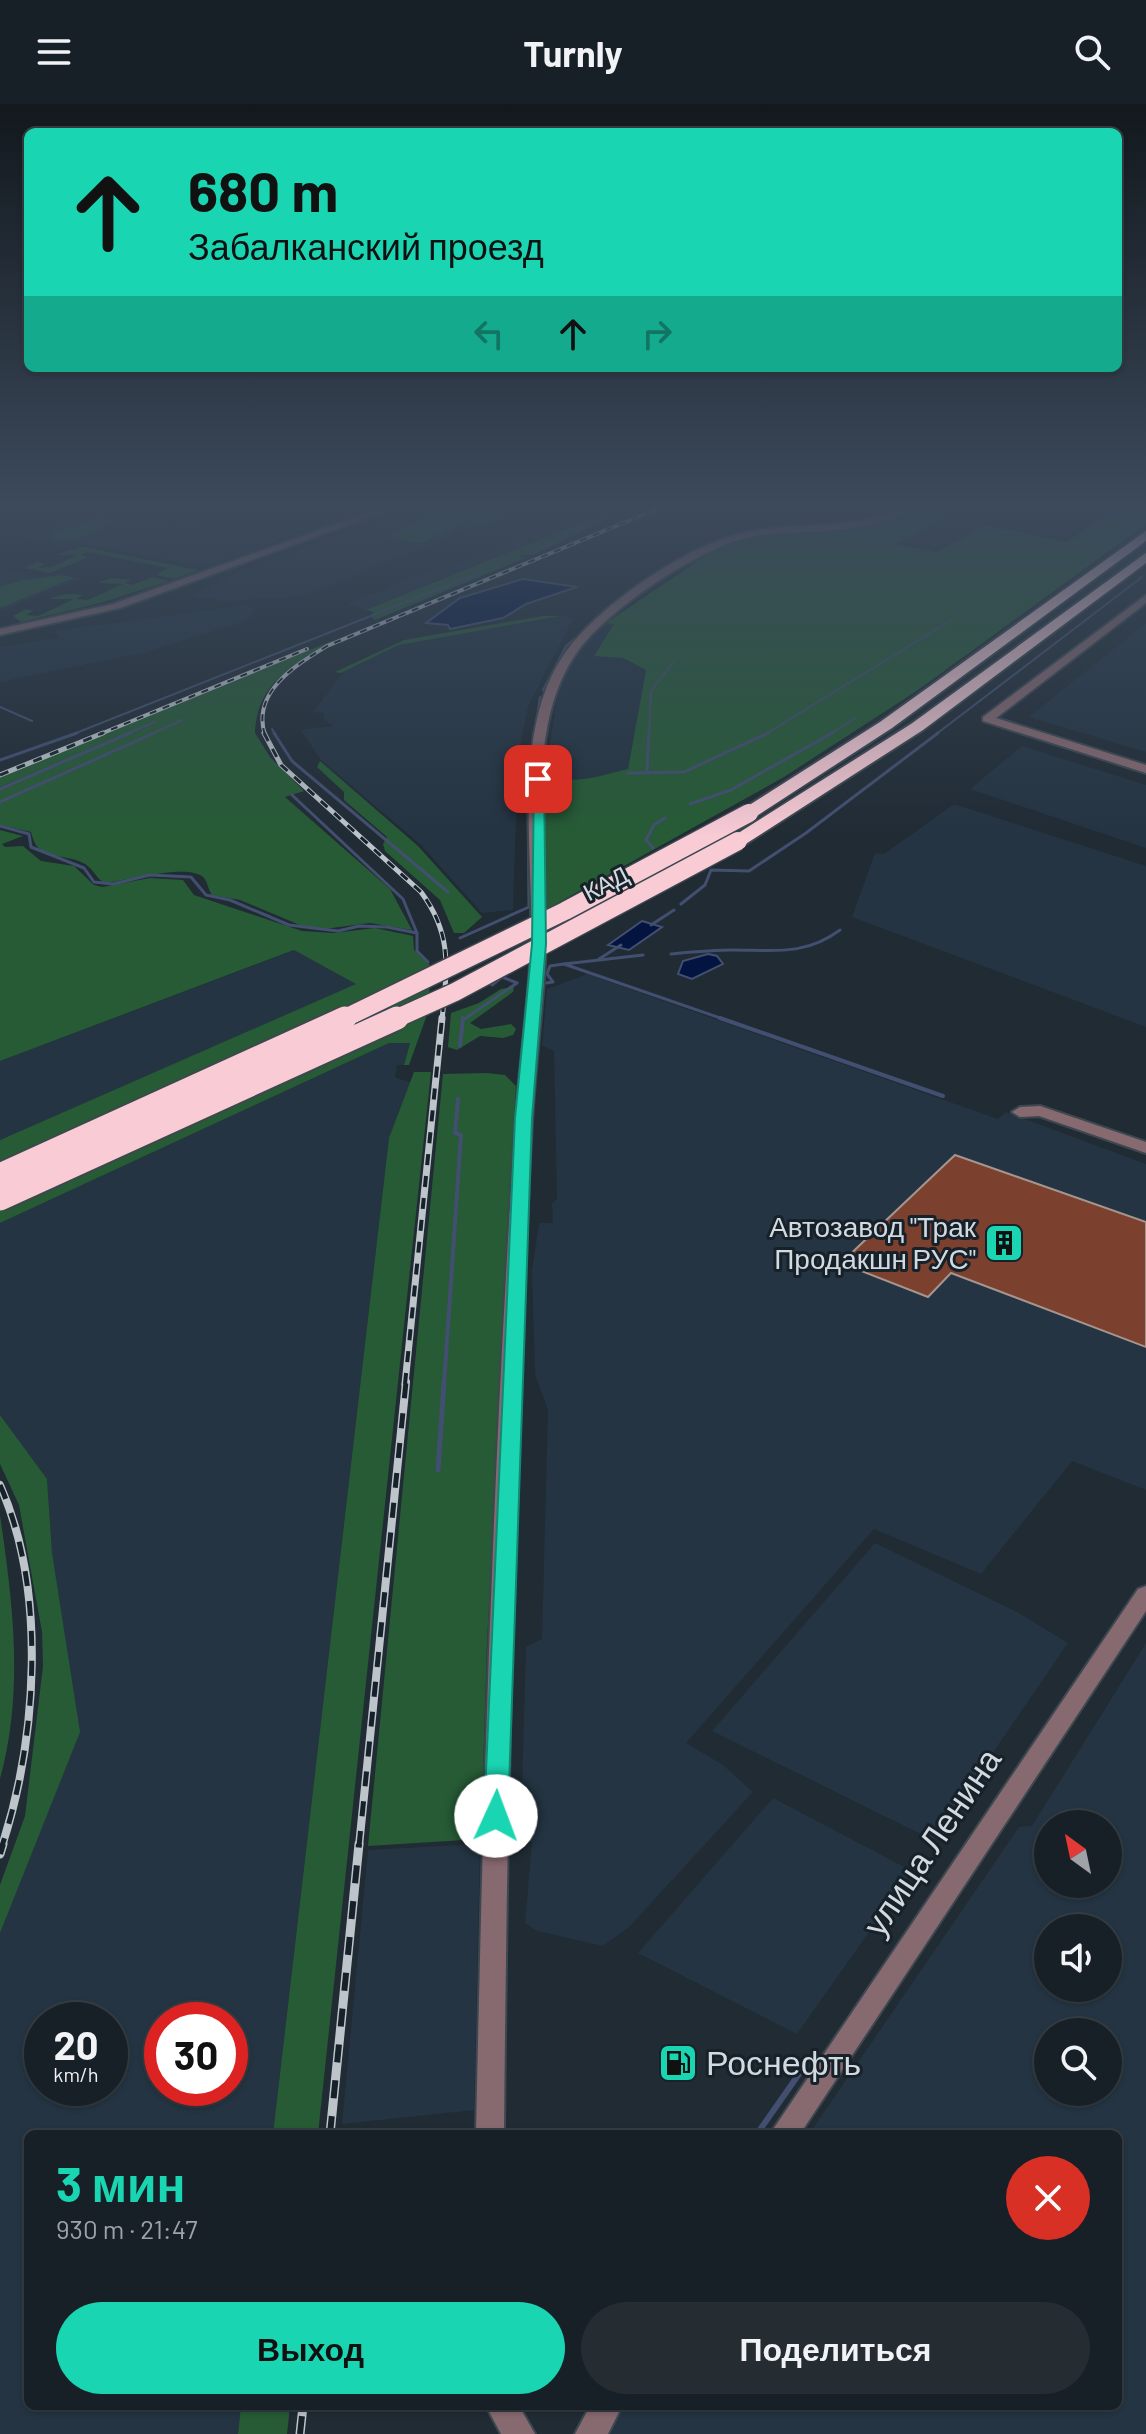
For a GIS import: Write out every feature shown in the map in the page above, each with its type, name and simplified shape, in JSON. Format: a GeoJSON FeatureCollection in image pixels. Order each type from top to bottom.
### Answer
{"type":"FeatureCollection","features":[{"type":"Feature","properties":{"kind":"highway","name":"КАД"},"geometry":{"type":"LineString","coordinates":[[0,1175],[426,980],[634,877],[749,813],[886,725],[1033,618]]}},
{"type":"Feature","properties":{"kind":"highway","name":"КАД"},"geometry":{"type":"LineString","coordinates":[[0,1199],[455,992],[669,881],[773,821],[980,682],[1065,618]]}},
{"type":"Feature","properties":{"kind":"street"},"geometry":{"type":"LineString","coordinates":[[0,632],[64,618]]}},
{"type":"Feature","properties":{"kind":"street"},"geometry":{"type":"LineString","coordinates":[[490,2130],[494,1882],[513,1348],[524,1118],[539,944],[536,804],[543,729],[557,677],[577,644],[609,618]]}},
{"type":"Feature","properties":{"kind":"street"},"geometry":{"type":"LineString","coordinates":[[1120,618],[987,717],[1146,766]]}},
{"type":"Feature","properties":{"kind":"street"},"geometry":{"type":"LineString","coordinates":[[1130,618],[1001,718],[1146,766]]}},
{"type":"Feature","properties":{"kind":"street"},"geometry":{"type":"LineString","coordinates":[[1020,1112],[1040,1111],[1146,1148]]}},
{"type":"Feature","properties":{"kind":"street","name":"улица Ленина"},"geometry":{"type":"LineString","coordinates":[[787,2130],[1146,1594]]}},
{"type":"Feature","properties":{"kind":"street"},"geometry":{"type":"LineString","coordinates":[[504,2410],[519,2434]]}},
{"type":"Feature","properties":{"kind":"street"},"geometry":{"type":"LineString","coordinates":[[591,2434],[605,2410]]}},
{"type":"Feature","properties":{"kind":"shaded area"},"geometry":{"type":"Polygon","coordinates":[[[153,618],[248,618],[146,652],[0,682],[0,647],[59,638],[55,631],[153,618]]]}},
{"type":"Feature","properties":{"kind":"shaded area"},"geometry":{"type":"Polygon","coordinates":[[[553,618],[573,619],[528,706],[518,757],[513,910],[482,913],[421,845],[321,760],[301,730],[333,726],[324,719],[323,713],[313,712],[344,672],[400,645],[553,618]]]}},
{"type":"Feature","properties":{"kind":"shaded area"},"geometry":{"type":"Polygon","coordinates":[[[606,623],[615,623],[623,658],[646,670],[628,769],[600,778],[561,781],[545,776],[557,699],[569,659],[606,623]]]}},
{"type":"Feature","properties":{"kind":"shaded area"},"geometry":{"type":"Polygon","coordinates":[[[1146,623],[1146,752],[1029,717],[1146,623]]]}},
{"type":"Feature","properties":{"kind":"shaded area"},"geometry":{"type":"Polygon","coordinates":[[[1022,746],[1146,785],[1146,848],[970,789],[1022,746]]]}},
{"type":"Feature","properties":{"kind":"shaded area"},"geometry":{"type":"Polygon","coordinates":[[[954,804],[1146,866],[1146,1027],[852,917],[875,853],[884,854],[954,804]]]}},
{"type":"Feature","properties":{"kind":"shaded area"},"geometry":{"type":"Polygon","coordinates":[[[295,950],[357,984],[0,1140],[0,1061],[295,950]]]}},
{"type":"Feature","properties":{"kind":"shaded area"},"geometry":{"type":"Polygon","coordinates":[[[587,974],[998,1119],[1006,1112],[1146,1164],[1146,1490],[1072,1461],[981,1574],[874,1529],[686,1743],[723,1765],[753,1792],[629,1927],[603,1946],[537,1931],[525,1923],[532,1842],[515,1838],[516,1802],[522,1790],[526,1647],[542,1639],[548,1410],[535,1374],[532,1271],[539,1223],[553,1223],[552,1203],[557,1199],[554,1051],[542,1046],[547,989],[587,974]]]}},
{"type":"Feature","properties":{"kind":"shaded area"},"geometry":{"type":"Polygon","coordinates":[[[389,1043],[410,1043],[404,1065],[397,1065],[395,1077],[412,1083],[389,1138],[273,2130],[24,2130],[24,2410],[241,2410],[238,2434],[0,2434],[0,1933],[31,1848],[52,1553],[47,1479],[0,1415],[0,1223],[389,1043]]]}},
{"type":"Feature","properties":{"kind":"shaded area"},"geometry":{"type":"Polygon","coordinates":[[[875,1543],[1017,1612],[1068,1643],[933,1840],[712,1731],[875,1543]]]}},
{"type":"Feature","properties":{"kind":"shaded area"},"geometry":{"type":"Polygon","coordinates":[[[1146,1643],[1146,2434],[600,2434],[615,2410],[1122,2410],[1122,2130],[812,2130],[1019,1827],[1032,1826],[1034,1823],[1034,1898],[1122,1898],[1122,1810],[1042,1810],[1146,1643]]]}},
{"type":"Feature","properties":{"kind":"shaded area"},"geometry":{"type":"Polygon","coordinates":[[[773,1798],[912,1871],[797,2034],[638,1953],[773,1798]]]}},
{"type":"Feature","properties":{"kind":"shaded area"},"geometry":{"type":"Polygon","coordinates":[[[480,1844],[474,2110],[342,2124],[368,1850],[480,1844]]]}},
{"type":"Feature","properties":{"kind":"green space"},"geometry":{"type":"Polygon","coordinates":[[[15,618],[39,618],[21,622],[15,618]]]}},
{"type":"Feature","properties":{"kind":"green space"},"geometry":{"type":"Polygon","coordinates":[[[532,618],[551,618],[399,645],[341,673],[335,672],[404,640],[532,618]]]}},
{"type":"Feature","properties":{"kind":"green space"},"geometry":{"type":"Polygon","coordinates":[[[614,618],[1017,618],[918,690],[784,777],[545,910],[545,776],[577,780],[628,769],[646,670],[623,658],[594,656],[614,624],[606,623],[614,618]]]}},
{"type":"Feature","properties":{"kind":"green space"},"geometry":{"type":"Polygon","coordinates":[[[334,640],[271,686],[263,699],[255,733],[270,757],[304,791],[285,797],[390,889],[412,930],[370,923],[324,929],[302,926],[240,900],[212,895],[204,878],[185,872],[104,883],[81,862],[44,852],[34,842],[31,832],[0,825],[0,790],[158,722],[0,787],[0,777],[334,640]]]}},
{"type":"Feature","properties":{"kind":"green space"},"geometry":{"type":"Polygon","coordinates":[[[320,761],[418,846],[482,917],[464,933],[454,933],[440,900],[385,851],[383,844],[387,837],[344,800],[344,792],[317,767],[320,761]]]}},
{"type":"Feature","properties":{"kind":"green space"},"geometry":{"type":"Polygon","coordinates":[[[0,830],[23,836],[2,844],[5,847],[23,846],[41,861],[74,866],[94,885],[102,887],[150,878],[183,880],[194,895],[302,931],[334,933],[375,928],[413,936],[414,950],[431,966],[428,1012],[409,1065],[404,1065],[410,1043],[389,1043],[0,1223],[0,1140],[356,984],[294,950],[0,1061],[0,830]]]}},
{"type":"Feature","properties":{"kind":"green space"},"geometry":{"type":"Polygon","coordinates":[[[514,987],[513,992],[470,1023],[481,1029],[511,1024],[516,1029],[513,1035],[503,1038],[480,1036],[457,1050],[448,1047],[451,1013],[479,1003],[501,989],[514,987]]]}},
{"type":"Feature","properties":{"kind":"green space"},"geometry":{"type":"Polygon","coordinates":[[[414,1072],[431,1072],[318,2130],[273,2130],[389,1138],[414,1072]]]}},
{"type":"Feature","properties":{"kind":"green space"},"geometry":{"type":"Polygon","coordinates":[[[443,1074],[505,1075],[516,1086],[487,1643],[481,1839],[368,1846],[443,1074]]]}},
{"type":"Feature","properties":{"kind":"green space"},"geometry":{"type":"Polygon","coordinates":[[[0,1415],[47,1479],[52,1553],[80,1732],[0,1933],[0,1885],[25,1816],[43,1666],[42,1632],[19,1505],[0,1464],[0,1415]]]}},
{"type":"Feature","properties":{"kind":"green space"},"geometry":{"type":"Polygon","coordinates":[[[0,1515],[12,1614],[14,1680],[12,1713],[0,1779],[0,1515]]]}},
{"type":"Feature","properties":{"kind":"green space"},"geometry":{"type":"Polygon","coordinates":[[[241,2410],[290,2410],[287,2434],[238,2434],[241,2410]]]}},
{"type":"Feature","properties":{"kind":"water"},"geometry":{"type":"Polygon","coordinates":[[[433,618],[503,618],[450,629],[448,625],[426,623],[433,618]]]}},
{"type":"Feature","properties":{"kind":"water"},"geometry":{"type":"Polygon","coordinates":[[[642,921],[662,927],[629,950],[608,945],[642,921]]]}},
{"type":"Feature","properties":{"kind":"water"},"geometry":{"type":"Polygon","coordinates":[[[708,954],[717,956],[723,964],[692,979],[678,974],[683,961],[708,954]]]}},
{"type":"Feature","properties":{"kind":"building","name":"Автозавод \"Трак Продакшн РУС\""},"geometry":{"type":"Polygon","coordinates":[[[955,1155],[1146,1222],[1146,1347],[951,1273],[928,1297],[841,1263],[955,1155]]]}},
{"type":"Feature","properties":{"kind":"waterway"},"geometry":{"type":"LineString","coordinates":[[71,735],[366,618]]}},
{"type":"Feature","properties":{"kind":"waterway"},"geometry":{"type":"LineString","coordinates":[[935,735],[1089,618]]}},
{"type":"Feature","properties":{"kind":"waterway"},"geometry":{"type":"LineString","coordinates":[[765,734],[950,621]]}},
{"type":"Feature","properties":{"kind":"waterway"},"geometry":{"type":"LineString","coordinates":[[543,690],[566,646],[587,628]]}},
{"type":"Feature","properties":{"kind":"waterway"},"geometry":{"type":"LineString","coordinates":[[649,735],[651,691],[673,662]]}},
{"type":"Feature","properties":{"kind":"waterway"},"geometry":{"type":"LineString","coordinates":[[534,735],[540,697]]}},
{"type":"Feature","properties":{"kind":"waterway"},"geometry":{"type":"LineString","coordinates":[[0,707],[32,721]]}},
{"type":"Feature","properties":{"kind":"waterway"},"geometry":{"type":"LineString","coordinates":[[829,735],[855,718]]}},
{"type":"Feature","properties":{"kind":"waterway"},"geometry":{"type":"LineString","coordinates":[[149,735],[182,720]]}},
{"type":"Feature","properties":{"kind":"waterway"},"geometry":{"type":"LineString","coordinates":[[125,735],[155,722]]}},
{"type":"Feature","properties":{"kind":"waterway"},"geometry":{"type":"LineString","coordinates":[[272,729],[276,735]]}},
{"type":"Feature","properties":{"kind":"waterway"},"geometry":{"type":"LineString","coordinates":[[0,760],[77,733]]}},
{"type":"Feature","properties":{"kind":"waterway"},"geometry":{"type":"LineString","coordinates":[[0,789],[130,733]]}},
{"type":"Feature","properties":{"kind":"waterway"},"geometry":{"type":"LineString","coordinates":[[0,802],[154,733]]}},
{"type":"Feature","properties":{"kind":"waterway"},"geometry":{"type":"LineString","coordinates":[[274,733],[292,761],[448,892]]}},
{"type":"Feature","properties":{"kind":"waterway"},"geometry":{"type":"LineString","coordinates":[[460,938],[529,907],[528,802],[534,733]]}},
{"type":"Feature","properties":{"kind":"waterway"},"geometry":{"type":"LineString","coordinates":[[647,770],[649,733]]}},
{"type":"Feature","properties":{"kind":"waterway"},"geometry":{"type":"LineString","coordinates":[[690,804],[731,790],[832,733]]}},
{"type":"Feature","properties":{"kind":"waterway"},"geometry":{"type":"LineString","coordinates":[[681,904],[705,885],[711,870],[749,871],[806,833],[938,733]]}},
{"type":"Feature","properties":{"kind":"waterway"},"geometry":{"type":"LineString","coordinates":[[628,773],[684,772],[765,734]]}},
{"type":"Feature","properties":{"kind":"waterway"},"geometry":{"type":"LineString","coordinates":[[292,795],[403,899],[417,933]]}},
{"type":"Feature","properties":{"kind":"waterway"},"geometry":{"type":"LineString","coordinates":[[653,848],[646,840],[654,825],[665,818]]}},
{"type":"Feature","properties":{"kind":"waterway"},"geometry":{"type":"LineString","coordinates":[[0,826],[29,834],[31,847],[84,868],[94,882],[113,884],[150,875],[191,877],[206,895],[230,900],[289,925],[338,931],[359,926],[387,927],[417,933]]}},
{"type":"Feature","properties":{"kind":"waterway"},"geometry":{"type":"LineString","coordinates":[[651,925],[674,910]]}},
{"type":"Feature","properties":{"kind":"waterway"},"geometry":{"type":"LineString","coordinates":[[671,954],[717,950],[789,950],[814,944],[840,930]]}},
{"type":"Feature","properties":{"kind":"waterway"},"geometry":{"type":"LineString","coordinates":[[417,933],[417,951],[428,962]]}},
{"type":"Feature","properties":{"kind":"waterway"},"geometry":{"type":"LineString","coordinates":[[599,959],[621,945]]}},
{"type":"Feature","properties":{"kind":"waterway"},"geometry":{"type":"LineString","coordinates":[[564,964],[643,955]]}},
{"type":"Feature","properties":{"kind":"waterway"},"geometry":{"type":"LineString","coordinates":[[546,983],[553,982],[547,974],[550,966],[564,964]]}},
{"type":"Feature","properties":{"kind":"waterway"},"geometry":{"type":"LineString","coordinates":[[564,964],[726,1020]]}},
{"type":"Feature","properties":{"kind":"waterway"},"geometry":{"type":"LineString","coordinates":[[497,975],[502,977]]}},
{"type":"Feature","properties":{"kind":"waterway"},"geometry":{"type":"LineString","coordinates":[[463,1020],[517,983],[502,977]]}},
{"type":"Feature","properties":{"kind":"waterway"},"geometry":{"type":"LineString","coordinates":[[492,985],[502,977]]}},
{"type":"Feature","properties":{"kind":"waterway"},"geometry":{"type":"LineString","coordinates":[[460,1046],[463,1018]]}},
{"type":"Feature","properties":{"kind":"waterway"},"geometry":{"type":"LineString","coordinates":[[720,1018],[943,1096]]}},
{"type":"Feature","properties":{"kind":"waterway"},"geometry":{"type":"LineString","coordinates":[[444,1384],[461,1135],[455,1133],[458,1099]]}},
{"type":"Feature","properties":{"kind":"waterway"},"geometry":{"type":"LineString","coordinates":[[438,1470],[444,1382]]}},
{"type":"Feature","properties":{"kind":"waterway"},"geometry":{"type":"LineString","coordinates":[[760,2130],[799,2074]]}},
{"type":"Feature","properties":{"kind":"railway"},"geometry":{"type":"LineString","coordinates":[[265,735],[262,720],[264,706],[270,693],[290,671],[327,646],[395,618]]}},
{"type":"Feature","properties":{"kind":"railway"},"geometry":{"type":"LineString","coordinates":[[98,735],[307,649]]}},
{"type":"Feature","properties":{"kind":"railway"},"geometry":{"type":"LineString","coordinates":[[0,775],[103,733]]}},
{"type":"Feature","properties":{"kind":"railway"},"geometry":{"type":"LineString","coordinates":[[265,735],[281,765],[421,892],[431,908],[443,938],[445,953],[442,1020]]}},
{"type":"Feature","properties":{"kind":"railway"},"geometry":{"type":"LineString","coordinates":[[405,1384],[442,1018]]}},
{"type":"Feature","properties":{"kind":"railway"},"geometry":{"type":"LineString","coordinates":[[359,1846],[406,1382]]}},
{"type":"Feature","properties":{"kind":"railway"},"geometry":{"type":"LineString","coordinates":[[0,1485],[15,1527],[25,1571],[31,1617],[32,1665],[23,1759],[2,1846]]}},
{"type":"Feature","properties":{"kind":"railway"},"geometry":{"type":"LineString","coordinates":[[0,1854],[3,1844]]}},
{"type":"Feature","properties":{"kind":"railway"},"geometry":{"type":"LineString","coordinates":[[330,2130],[359,1844]]}},
{"type":"Feature","properties":{"kind":"railway"},"geometry":{"type":"LineString","coordinates":[[300,2434],[303,2410]]}},
{"type":"Feature","properties":{"kind":"place","name":"Автозавод \"Трак Продакшн РУС\""},"geometry":{"type":"Point","coordinates":[1004,1243]}},
{"type":"Feature","properties":{"kind":"place","name":"Роснефть"},"geometry":{"type":"Point","coordinates":[678,2063]}},
{"type":"Feature","properties":{"kind":"route"},"geometry":{"type":"LineString","coordinates":[[496,1816],[524,1118],[539,944],[538,779]]}}]}
